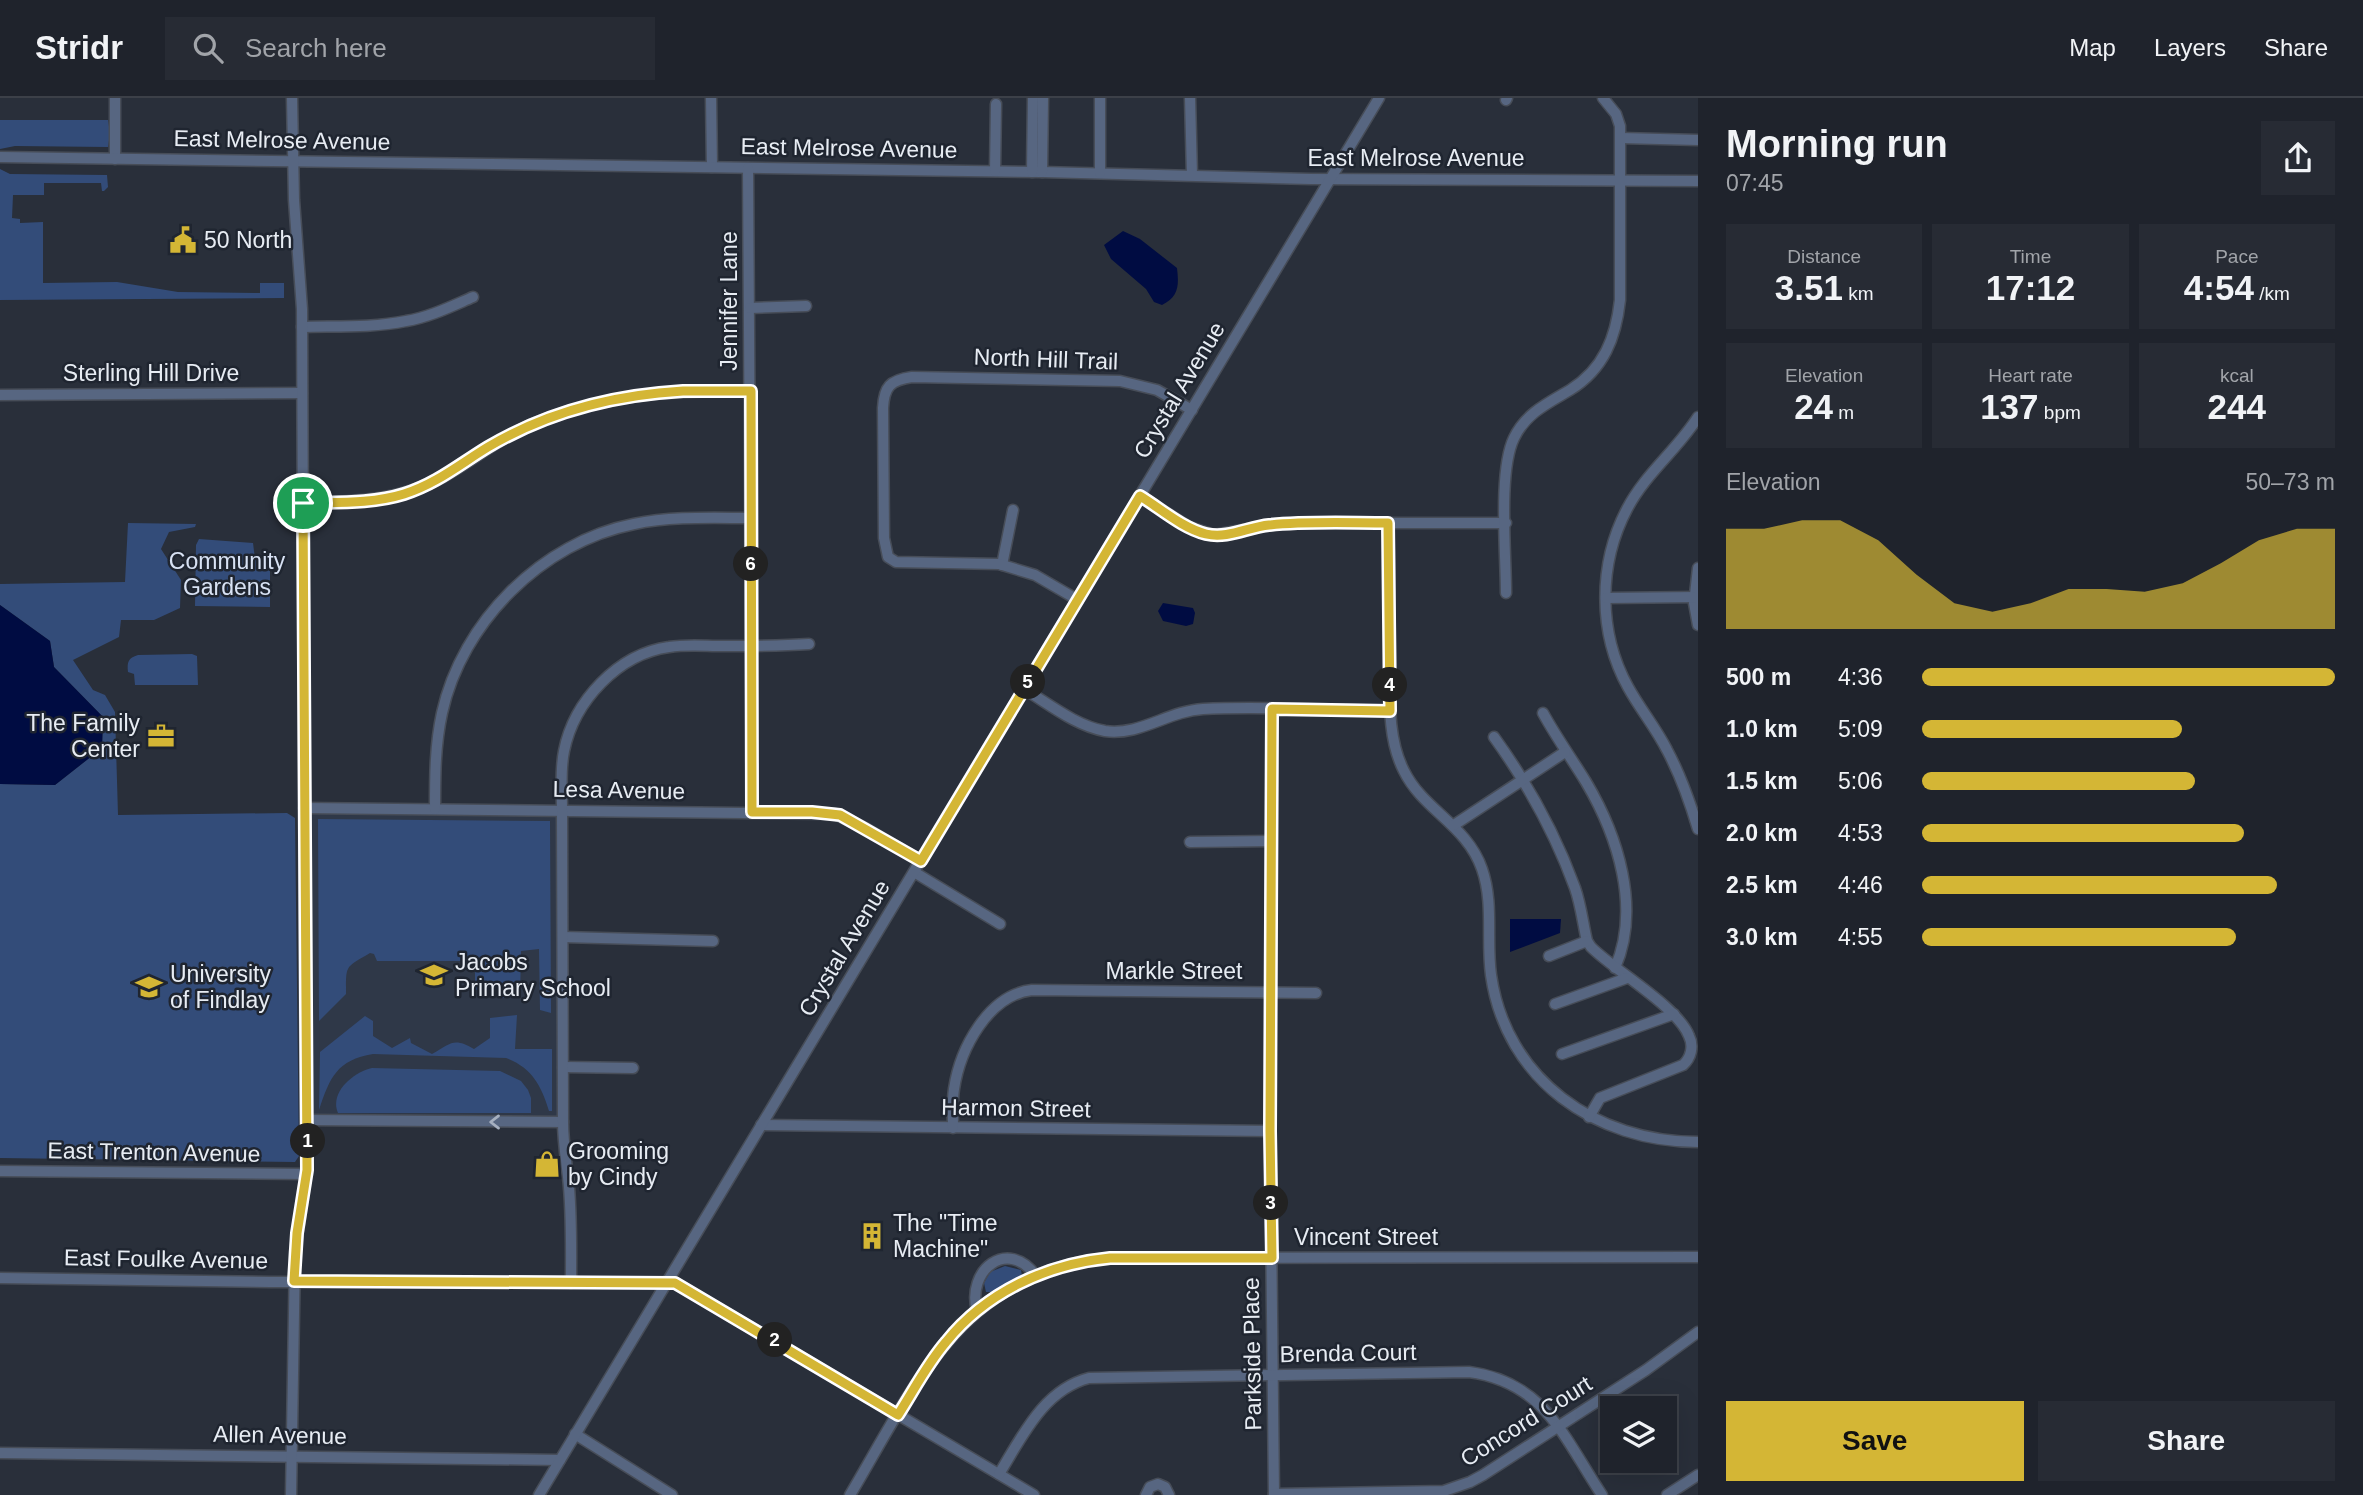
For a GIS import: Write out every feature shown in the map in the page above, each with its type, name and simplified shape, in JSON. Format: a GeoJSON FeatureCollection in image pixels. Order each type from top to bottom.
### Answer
{"type":"FeatureCollection","features":[{"type":"Feature","properties":{"kind":"street"},"geometry":{"type":"LineString","coordinates":[[115,98],[115,159]]}},
{"type":"Feature","properties":{"kind":"street"},"geometry":{"type":"LineString","coordinates":[[291,1495],[294,1281],[297,1233],[307,1174],[308,1120],[302,327],[292,161],[292,98]]}},
{"type":"Feature","properties":{"kind":"street"},"geometry":{"type":"LineString","coordinates":[[711,98],[712,167]]}},
{"type":"Feature","properties":{"kind":"street"},"geometry":{"type":"LineString","coordinates":[[1032,98],[1037,172]]}},
{"type":"Feature","properties":{"kind":"street"},"geometry":{"type":"LineString","coordinates":[[1037,172],[1043,98]]}},
{"type":"Feature","properties":{"kind":"street"},"geometry":{"type":"LineString","coordinates":[[1100,98],[1100,173]]}},
{"type":"Feature","properties":{"kind":"street"},"geometry":{"type":"LineString","coordinates":[[1190,98],[1192,175]]}},
{"type":"Feature","properties":{"kind":"street","name":"Crystal Avenue"},"geometry":{"type":"LineString","coordinates":[[539,1495],[1378,98]]}},
{"type":"Feature","properties":{"kind":"street"},"geometry":{"type":"LineString","coordinates":[[1506,593],[1507,458],[1515,435],[1535,411],[1589,376],[1614,337],[1620,300],[1621,138],[1618,120],[1602,98]]}},
{"type":"Feature","properties":{"kind":"street"},"geometry":{"type":"LineString","coordinates":[[995,172],[996,104]]}},
{"type":"Feature","properties":{"kind":"street"},"geometry":{"type":"LineString","coordinates":[[1621,138],[1698,140]]}},
{"type":"Feature","properties":{"kind":"street","name":"East Melrose Avenue"},"geometry":{"type":"LineString","coordinates":[[0,157],[1100,173],[1330,180],[1698,181]]}},
{"type":"Feature","properties":{"kind":"street","name":"Jennifer Lane"},"geometry":{"type":"LineString","coordinates":[[748,168],[752,812]]}},
{"type":"Feature","properties":{"kind":"street"},"geometry":{"type":"LineString","coordinates":[[302,327],[381,325],[406,321],[425,317],[474,297]]}},
{"type":"Feature","properties":{"kind":"street"},"geometry":{"type":"LineString","coordinates":[[750,308],[806,306]]}},
{"type":"Feature","properties":{"kind":"street","name":"North Hill Trail"},"geometry":{"type":"LineString","coordinates":[[1002,565],[895,562],[888,557],[884,538],[883,408],[885,390],[892,381],[943,376],[1120,381],[1157,390],[1192,410]]}},
{"type":"Feature","properties":{"kind":"street"},"geometry":{"type":"LineString","coordinates":[[303,503],[366,501],[404,494],[444,477],[521,429],[600,401],[644,393],[751,391]]}},
{"type":"Feature","properties":{"kind":"street","name":"Sterling Hill Drive"},"geometry":{"type":"LineString","coordinates":[[0,395],[302,393]]}},
{"type":"Feature","properties":{"kind":"street"},"geometry":{"type":"LineString","coordinates":[[1698,417],[1678,445],[1647,477],[1626,509],[1610,551],[1606,598],[1609,640],[1616,662],[1628,688],[1677,769],[1698,829]]}},
{"type":"Feature","properties":{"kind":"street"},"geometry":{"type":"LineString","coordinates":[[1140,496],[1189,527],[1207,534],[1234,533],[1283,523],[1506,523]]}},
{"type":"Feature","properties":{"kind":"street"},"geometry":{"type":"LineString","coordinates":[[1013,510],[1002,565],[1035,575],[1078,600]]}},
{"type":"Feature","properties":{"kind":"street"},"geometry":{"type":"LineString","coordinates":[[435,809],[438,735],[450,685],[472,640],[515,587],[558,554],[607,530],[657,520],[751,518]]}},
{"type":"Feature","properties":{"kind":"street"},"geometry":{"type":"LineString","coordinates":[[1388,523],[1392,734],[1398,759],[1405,773],[1419,793],[1454,825],[1474,851],[1485,877],[1489,907],[1491,978],[1508,1030],[1539,1076],[1564,1100],[1590,1117],[1610,1127],[1647,1138],[1698,1142]]}},
{"type":"Feature","properties":{"kind":"street"},"geometry":{"type":"LineString","coordinates":[[1698,568],[1698,625]]}},
{"type":"Feature","properties":{"kind":"street"},"geometry":{"type":"LineString","coordinates":[[1606,598],[1696,597]]}},
{"type":"Feature","properties":{"kind":"street"},"geometry":{"type":"LineString","coordinates":[[570,1283],[570,1206],[563,1122],[562,762],[568,738],[583,705],[608,677],[628,662],[659,649],[683,646],[809,644]]}},
{"type":"Feature","properties":{"kind":"street"},"geometry":{"type":"LineString","coordinates":[[1024,689],[1080,723],[1116,732],[1141,728],[1183,712],[1202,709],[1390,711]]}},
{"type":"Feature","properties":{"kind":"street","name":"Parkside Place"},"geometry":{"type":"LineString","coordinates":[[1272,709],[1270,1131],[1274,1494]]}},
{"type":"Feature","properties":{"kind":"street"},"geometry":{"type":"LineString","coordinates":[[1543,713],[1598,805],[1623,872],[1626,932],[1615,968]]}},
{"type":"Feature","properties":{"kind":"street"},"geometry":{"type":"LineString","coordinates":[[1494,737],[1524,778],[1549,826],[1574,887],[1587,941],[1615,968],[1674,1014],[1690,1036],[1691,1053],[1689,1060],[1683,1065],[1600,1098],[1590,1117]]}},
{"type":"Feature","properties":{"kind":"street"},"geometry":{"type":"LineString","coordinates":[[1454,825],[1565,752]]}},
{"type":"Feature","properties":{"kind":"street","name":"Lesa Avenue"},"geometry":{"type":"LineString","coordinates":[[304,808],[812,812],[840,815],[921,861]]}},
{"type":"Feature","properties":{"kind":"street"},"geometry":{"type":"LineString","coordinates":[[1190,842],[1271,841]]}},
{"type":"Feature","properties":{"kind":"street"},"geometry":{"type":"LineString","coordinates":[[914,872],[1000,924]]}},
{"type":"Feature","properties":{"kind":"street"},"geometry":{"type":"LineString","coordinates":[[563,937],[713,941]]}},
{"type":"Feature","properties":{"kind":"street"},"geometry":{"type":"LineString","coordinates":[[1549,956],[1587,941]]}},
{"type":"Feature","properties":{"kind":"street"},"geometry":{"type":"LineString","coordinates":[[1555,1004],[1627,978]]}},
{"type":"Feature","properties":{"kind":"street","name":"Markle Street"},"geometry":{"type":"LineString","coordinates":[[953,1128],[956,1081],[978,1029],[991,1011],[1007,998],[1032,990],[1316,993]]}},
{"type":"Feature","properties":{"kind":"street"},"geometry":{"type":"LineString","coordinates":[[1562,1054],[1674,1014]]}},
{"type":"Feature","properties":{"kind":"street"},"geometry":{"type":"LineString","coordinates":[[563,1067],[633,1068]]}},
{"type":"Feature","properties":{"kind":"street"},"geometry":{"type":"LineString","coordinates":[[308,1120],[563,1122]]}},
{"type":"Feature","properties":{"kind":"street","name":"Harmon Street"},"geometry":{"type":"LineString","coordinates":[[761,1125],[1270,1131]]}},
{"type":"Feature","properties":{"kind":"street","name":"East Trenton Avenue"},"geometry":{"type":"LineString","coordinates":[[0,1171],[307,1174]]}},
{"type":"Feature","properties":{"kind":"street","name":"Vincent Street"},"geometry":{"type":"LineString","coordinates":[[850,1495],[940,1350],[960,1326],[1007,1290],[1066,1265],[1110,1258],[1698,1257]]}},
{"type":"Feature","properties":{"kind":"street"},"geometry":{"type":"LineString","coordinates":[[977,1311],[974,1296],[976,1285],[982,1272],[992,1263],[1004,1259],[1018,1260],[1026,1264],[1036,1276]]}},
{"type":"Feature","properties":{"kind":"street","name":"East Foulke Avenue"},"geometry":{"type":"LineString","coordinates":[[0,1278],[570,1283],[668,1281]]}},
{"type":"Feature","properties":{"kind":"street"},"geometry":{"type":"LineString","coordinates":[[668,1281],[686,1287],[1034,1495]]}},
{"type":"Feature","properties":{"kind":"street","name":"Concord Court"},"geometry":{"type":"LineString","coordinates":[[1274,1494],[1424,1492],[1457,1488],[1483,1475],[1646,1370],[1698,1332]]}},
{"type":"Feature","properties":{"kind":"street","name":"Brenda Court"},"geometry":{"type":"LineString","coordinates":[[999,1474],[1042,1407],[1063,1389],[1081,1380],[1098,1377],[1478,1373],[1499,1378],[1526,1392],[1543,1406],[1602,1495]]}},
{"type":"Feature","properties":{"kind":"street"},"geometry":{"type":"LineString","coordinates":[[575,1434],[672,1495]]}},
{"type":"Feature","properties":{"kind":"street","name":"Allen Avenue"},"geometry":{"type":"LineString","coordinates":[[0,1453],[560,1460]]}},
{"type":"Feature","properties":{"kind":"street"},"geometry":{"type":"LineString","coordinates":[[1667,1495],[1698,1475]]}},
{"type":"Feature","properties":{"kind":"street"},"geometry":{"type":"LineString","coordinates":[[1146,1495],[1150,1487],[1158,1485],[1165,1487],[1169,1495]]}},
{"type":"Feature","properties":{"kind":"shaded area"},"geometry":{"type":"Polygon","coordinates":[[[1123,231],[1140,239],[1177,268],[1177,290],[1168,302],[1162,305],[1154,302],[1146,289],[1111,259],[1104,245],[1123,231]]]}},
{"type":"Feature","properties":{"kind":"shaded area"},"geometry":{"type":"Polygon","coordinates":[[[1163,603],[1193,608],[1193,624],[1186,626],[1163,621],[1158,611],[1163,603]]]}},
{"type":"Feature","properties":{"kind":"shaded area"},"geometry":{"type":"Polygon","coordinates":[[[0,605],[50,641],[54,667],[103,717],[102,748],[55,785],[0,784],[0,605]]]}},
{"type":"Feature","properties":{"kind":"shaded area","name":"Jacobs Primary School"},"geometry":{"type":"Polygon","coordinates":[[[304,808],[562,810],[563,1122],[308,1120],[304,808]]]}},
{"type":"Feature","properties":{"kind":"shaded area"},"geometry":{"type":"Polygon","coordinates":[[[1510,919],[1561,919],[1560,933],[1510,952],[1510,919]]]}},
{"type":"Feature","properties":{"kind":"green space"},"geometry":{"type":"Polygon","coordinates":[[[0,120],[108,120],[108,147],[15,146],[0,149],[0,120]]]}},
{"type":"Feature","properties":{"kind":"green space"},"geometry":{"type":"Polygon","coordinates":[[[0,169],[10,174],[107,175],[108,187],[104,191],[101,183],[44,183],[44,195],[13,195],[12,218],[20,219],[20,223],[43,222],[43,283],[117,282],[178,292],[260,293],[260,283],[284,283],[284,298],[0,300],[0,169]]]}},
{"type":"Feature","properties":{"kind":"green space","name":"University of Findlay"},"geometry":{"type":"Polygon","coordinates":[[[128,523],[196,524],[195,527],[169,532],[161,549],[181,580],[180,608],[154,620],[121,620],[119,637],[73,660],[93,690],[105,695],[115,712],[118,815],[287,813],[295,818],[299,1156],[295,1162],[0,1158],[0,784],[55,785],[102,748],[103,717],[54,667],[50,641],[0,605],[0,584],[125,582],[128,523]]]}},
{"type":"Feature","properties":{"kind":"green space","name":"Community Gardens"},"geometry":{"type":"Polygon","coordinates":[[[199,539],[253,543],[255,559],[270,559],[270,607],[195,606],[196,545],[199,539]]]}},
{"type":"Feature","properties":{"kind":"green space"},"geometry":{"type":"Polygon","coordinates":[[[138,655],[197,656],[198,685],[135,685],[134,674],[128,672],[129,661],[138,655]]]}},
{"type":"Feature","properties":{"kind":"green space"},"geometry":{"type":"Polygon","coordinates":[[[318,819],[550,821],[551,1013],[540,1010],[539,949],[521,951],[520,998],[497,998],[498,990],[506,990],[506,984],[482,983],[481,989],[475,990],[475,961],[377,961],[374,954],[370,953],[351,965],[346,977],[346,994],[319,1021],[318,819]]]}},
{"type":"Feature","properties":{"kind":"green space"},"geometry":{"type":"Polygon","coordinates":[[[517,1015],[515,1049],[552,1049],[552,1111],[549,1111],[539,1085],[529,1072],[506,1058],[373,1054],[351,1061],[337,1072],[331,1079],[319,1110],[320,1052],[365,1016],[373,1021],[373,1036],[392,1048],[410,1038],[411,1043],[432,1054],[457,1042],[474,1049],[490,1038],[490,1018],[517,1015]]]}},
{"type":"Feature","properties":{"kind":"green space"},"geometry":{"type":"Polygon","coordinates":[[[372,1068],[500,1071],[521,1081],[528,1090],[531,1113],[338,1113],[337,1098],[345,1084],[351,1078],[372,1068]]]}},
{"type":"Feature","properties":{"kind":"green space"},"geometry":{"type":"Polygon","coordinates":[[[1005,1266],[1021,1270],[1022,1276],[992,1292],[986,1292],[984,1283],[990,1272],[1005,1266]]]}},
{"type":"Feature","properties":{"kind":"place","name":"50 North"},"geometry":{"type":"Point","coordinates":[183,240]}},
{"type":"Feature","properties":{"kind":"place","name":"The Family Center"},"geometry":{"type":"Point","coordinates":[161,736]}},
{"type":"Feature","properties":{"kind":"place","name":"Jacobs Primary School"},"geometry":{"type":"Point","coordinates":[434,975]}},
{"type":"Feature","properties":{"kind":"place","name":"University of Findlay"},"geometry":{"type":"Point","coordinates":[149,987]}},
{"type":"Feature","properties":{"kind":"place","name":"Grooming by Cindy"},"geometry":{"type":"Point","coordinates":[547,1164]}},
{"type":"Feature","properties":{"kind":"place","name":"The \"Time Machine\""},"geometry":{"type":"Point","coordinates":[872,1236]}},
{"type":"Feature","properties":{"kind":"route"},"geometry":{"type":"LineString","coordinates":[[683,391],[751,391],[752,812],[840,815],[921,861],[1140,496],[1189,527],[1207,534],[1234,533],[1283,523],[1388,523],[1390,711],[1272,709],[1272,1258],[1110,1258],[1084,1260],[1049,1270],[993,1299],[960,1326],[940,1350],[898,1415],[686,1287],[668,1281],[294,1281],[297,1233],[307,1170],[308,1120],[305,1013],[303,503],[366,501],[404,494],[444,477],[487,448],[538,421],[612,398],[683,391]]}}]}
